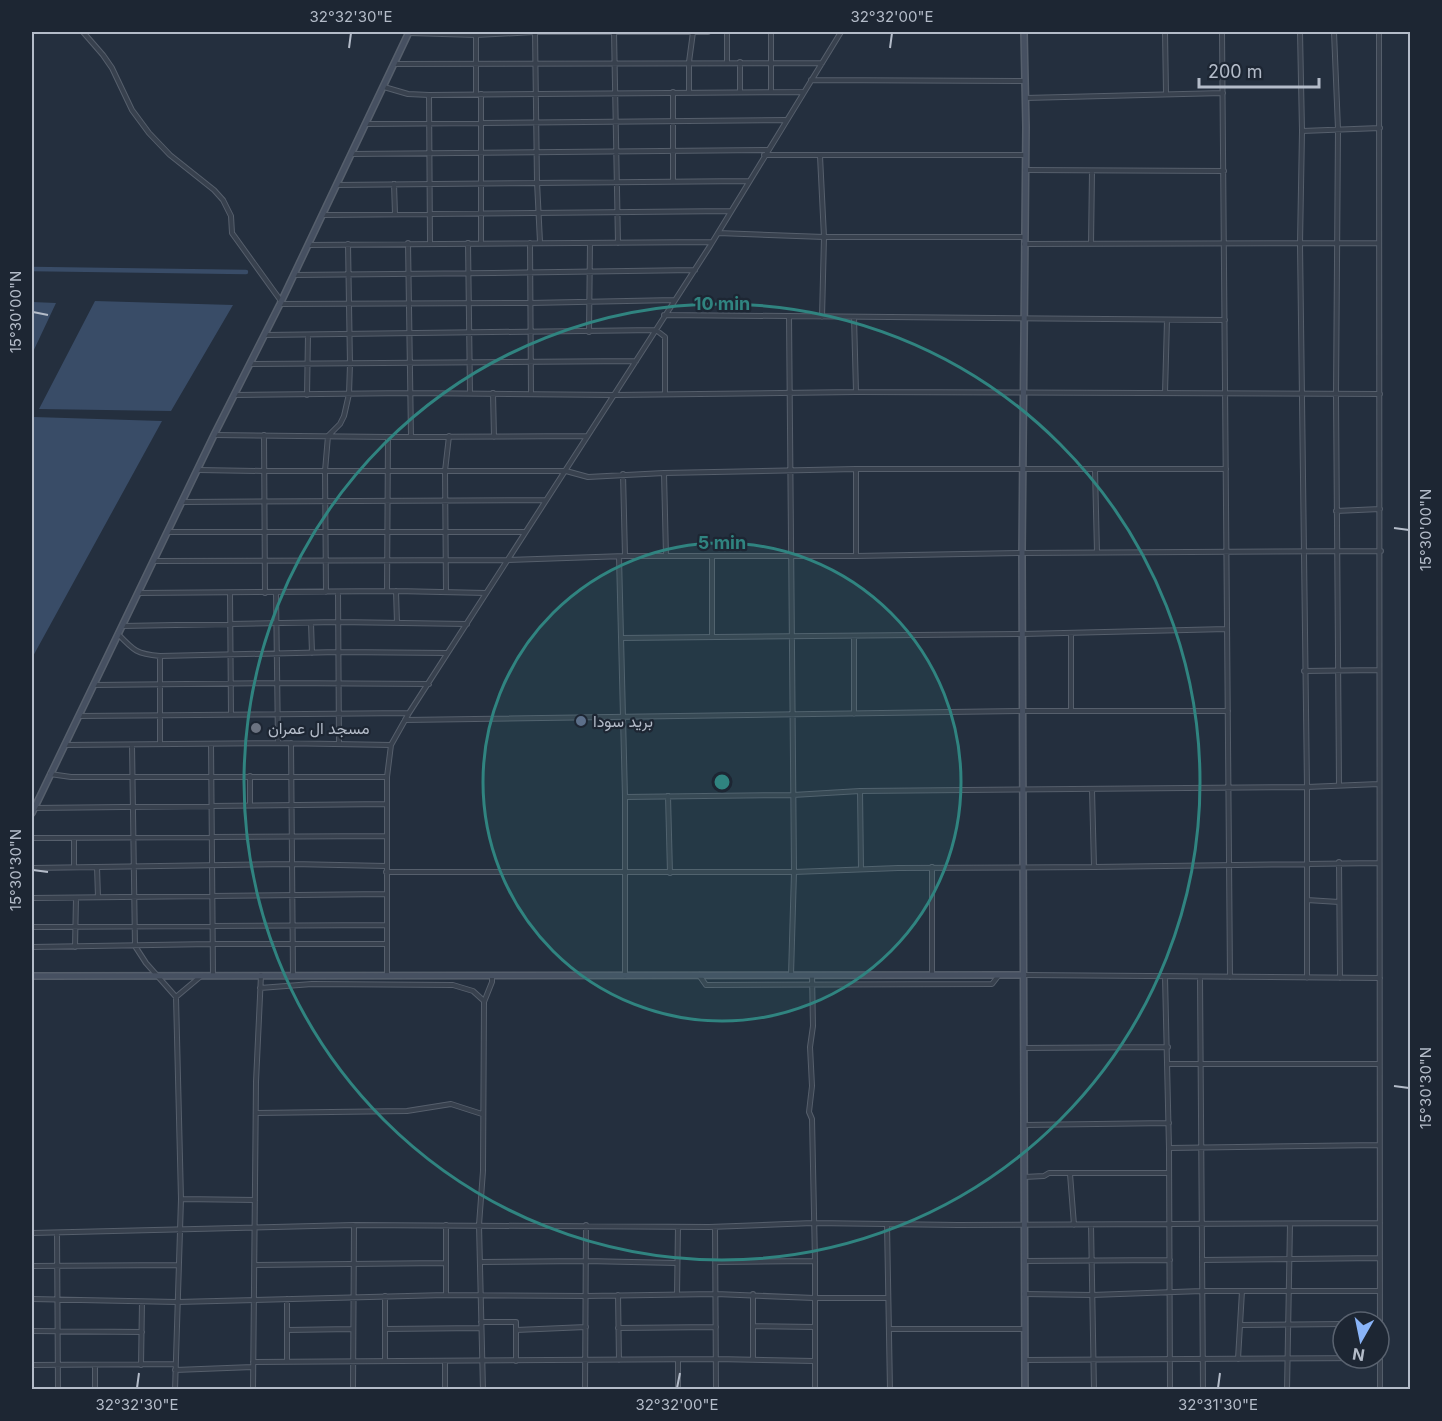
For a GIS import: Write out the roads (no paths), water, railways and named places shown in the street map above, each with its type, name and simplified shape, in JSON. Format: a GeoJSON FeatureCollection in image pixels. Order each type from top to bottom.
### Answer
{"type":"FeatureCollection","features":[{"type":"Feature","properties":{"kind":"street"},"geometry":{"type":"LineString","coordinates":[[83,32],[104,55],[132,110],[149,133],[170,155],[223,200],[231,216],[231,233],[281,303]]}},
{"type":"Feature","properties":{"kind":"street"},"geometry":{"type":"LineString","coordinates":[[387,804],[250,804],[32,810],[214,435],[281,303],[409,32],[708,32]]}},
{"type":"Feature","properties":{"kind":"street"},"geometry":{"type":"LineString","coordinates":[[535,32],[540,243]]}},
{"type":"Feature","properties":{"kind":"street"},"geometry":{"type":"LineString","coordinates":[[614,32],[618,243]]}},
{"type":"Feature","properties":{"kind":"street"},"geometry":{"type":"LineString","coordinates":[[689,92],[689,62],[693,32]]}},
{"type":"Feature","properties":{"kind":"street"},"geometry":{"type":"LineString","coordinates":[[727,32],[727,62]]}},
{"type":"Feature","properties":{"kind":"street"},"geometry":{"type":"LineString","coordinates":[[771,32],[771,92]]}},
{"type":"Feature","properties":{"kind":"street"},"geometry":{"type":"LineString","coordinates":[[387,974],[387,777],[391,745],[409,713],[713,242],[839,32]]}},
{"type":"Feature","properties":{"kind":"street"},"geometry":{"type":"LineString","coordinates":[[1024,32],[1026,170],[1022,552],[1025,1389]]}},
{"type":"Feature","properties":{"kind":"street"},"geometry":{"type":"LineString","coordinates":[[1165,32],[1166,93]]}},
{"type":"Feature","properties":{"kind":"street"},"geometry":{"type":"LineString","coordinates":[[1222,32],[1230,977]]}},
{"type":"Feature","properties":{"kind":"street"},"geometry":{"type":"LineString","coordinates":[[1300,32],[1307,978]]}},
{"type":"Feature","properties":{"kind":"street"},"geometry":{"type":"LineString","coordinates":[[1334,32],[1338,129],[1336,511],[1339,785]]}},
{"type":"Feature","properties":{"kind":"street"},"geometry":{"type":"LineString","coordinates":[[1379,32],[1380,1310]]}},
{"type":"Feature","properties":{"kind":"street"},"geometry":{"type":"LineString","coordinates":[[476,33],[476,94]]}},
{"type":"Feature","properties":{"kind":"street"},"geometry":{"type":"LineString","coordinates":[[740,62],[740,91]]}},
{"type":"Feature","properties":{"kind":"street"},"geometry":{"type":"LineString","coordinates":[[394,64],[822,63]]}},
{"type":"Feature","properties":{"kind":"street"},"geometry":{"type":"LineString","coordinates":[[811,80],[1025,81]]}},
{"type":"Feature","properties":{"kind":"street"},"geometry":{"type":"LineString","coordinates":[[384,87],[408,94],[429,95],[803,92]]}},
{"type":"Feature","properties":{"kind":"street"},"geometry":{"type":"LineString","coordinates":[[673,92],[673,181]]}},
{"type":"Feature","properties":{"kind":"street"},"geometry":{"type":"LineString","coordinates":[[1025,98],[1223,93]]}},
{"type":"Feature","properties":{"kind":"street"},"geometry":{"type":"LineString","coordinates":[[481,94],[481,243]]}},
{"type":"Feature","properties":{"kind":"street"},"geometry":{"type":"LineString","coordinates":[[429,95],[430,243]]}},
{"type":"Feature","properties":{"kind":"street"},"geometry":{"type":"LineString","coordinates":[[366,124],[785,120]]}},
{"type":"Feature","properties":{"kind":"street"},"geometry":{"type":"LineString","coordinates":[[1302,131],[1380,128]]}},
{"type":"Feature","properties":{"kind":"street"},"geometry":{"type":"LineString","coordinates":[[352,154],[767,150]]}},
{"type":"Feature","properties":{"kind":"street"},"geometry":{"type":"LineString","coordinates":[[764,155],[1026,155]]}},
{"type":"Feature","properties":{"kind":"street"},"geometry":{"type":"LineString","coordinates":[[820,156],[824,237],[822,317]]}},
{"type":"Feature","properties":{"kind":"street"},"geometry":{"type":"LineString","coordinates":[[1026,170],[1224,171]]}},
{"type":"Feature","properties":{"kind":"street"},"geometry":{"type":"LineString","coordinates":[[1091,244],[1092,171]]}},
{"type":"Feature","properties":{"kind":"street"},"geometry":{"type":"LineString","coordinates":[[337,185],[749,181]]}},
{"type":"Feature","properties":{"kind":"street"},"geometry":{"type":"LineString","coordinates":[[394,184],[395,214]]}},
{"type":"Feature","properties":{"kind":"street"},"geometry":{"type":"LineString","coordinates":[[323,215],[731,211]]}},
{"type":"Feature","properties":{"kind":"street"},"geometry":{"type":"LineString","coordinates":[[718,232],[824,237],[1024,237]]}},
{"type":"Feature","properties":{"kind":"street"},"geometry":{"type":"LineString","coordinates":[[308,244],[713,242]]}},
{"type":"Feature","properties":{"kind":"street"},"geometry":{"type":"LineString","coordinates":[[408,243],[411,437]]}},
{"type":"Feature","properties":{"kind":"street"},"geometry":{"type":"LineString","coordinates":[[468,243],[470,393]]}},
{"type":"Feature","properties":{"kind":"street"},"geometry":{"type":"LineString","coordinates":[[530,243],[531,393]]}},
{"type":"Feature","properties":{"kind":"street"},"geometry":{"type":"LineString","coordinates":[[589,332],[590,243]]}},
{"type":"Feature","properties":{"kind":"street"},"geometry":{"type":"LineString","coordinates":[[1024,244],[1379,243]]}},
{"type":"Feature","properties":{"kind":"street"},"geometry":{"type":"LineString","coordinates":[[326,592],[325,471],[328,436],[340,424],[344,416],[349,394],[348,244]]}},
{"type":"Feature","properties":{"kind":"street"},"geometry":{"type":"LineString","coordinates":[[294,275],[469,272],[530,274],[695,270]]}},
{"type":"Feature","properties":{"kind":"street"},"geometry":{"type":"LineString","coordinates":[[281,303],[530,303],[676,300]]}},
{"type":"Feature","properties":{"kind":"street"},"geometry":{"type":"LineString","coordinates":[[664,315],[1225,320]]}},
{"type":"Feature","properties":{"kind":"street"},"geometry":{"type":"LineString","coordinates":[[789,316],[794,872],[791,975]]}},
{"type":"Feature","properties":{"kind":"street"},"geometry":{"type":"LineString","coordinates":[[854,317],[856,392]]}},
{"type":"Feature","properties":{"kind":"street"},"geometry":{"type":"LineString","coordinates":[[1165,393],[1167,320]]}},
{"type":"Feature","properties":{"kind":"street"},"geometry":{"type":"LineString","coordinates":[[265,335],[656,330],[665,337],[665,394]]}},
{"type":"Feature","properties":{"kind":"street"},"geometry":{"type":"LineString","coordinates":[[307,394],[308,335]]}},
{"type":"Feature","properties":{"kind":"street"},"geometry":{"type":"LineString","coordinates":[[250,364],[637,361]]}},
{"type":"Feature","properties":{"kind":"street"},"geometry":{"type":"LineString","coordinates":[[235,395],[531,393],[615,395],[856,392],[1380,394]]}},
{"type":"Feature","properties":{"kind":"street"},"geometry":{"type":"LineString","coordinates":[[493,393],[494,437]]}},
{"type":"Feature","properties":{"kind":"street"},"geometry":{"type":"LineString","coordinates":[[214,435],[588,436]]}},
{"type":"Feature","properties":{"kind":"street"},"geometry":{"type":"LineString","coordinates":[[264,435],[265,593]]}},
{"type":"Feature","properties":{"kind":"street"},"geometry":{"type":"LineString","coordinates":[[446,592],[445,471],[449,436]]}},
{"type":"Feature","properties":{"kind":"street"},"geometry":{"type":"LineString","coordinates":[[387,591],[388,437]]}},
{"type":"Feature","properties":{"kind":"street"},"geometry":{"type":"LineString","coordinates":[[198,470],[566,471],[588,477],[623,474],[856,470],[1226,469]]}},
{"type":"Feature","properties":{"kind":"street"},"geometry":{"type":"LineString","coordinates":[[856,470],[856,556]]}},
{"type":"Feature","properties":{"kind":"street"},"geometry":{"type":"LineString","coordinates":[[1095,470],[1097,552]]}},
{"type":"Feature","properties":{"kind":"street"},"geometry":{"type":"LineString","coordinates":[[664,473],[666,556]]}},
{"type":"Feature","properties":{"kind":"street"},"geometry":{"type":"LineString","coordinates":[[623,474],[621,638],[626,976]]}},
{"type":"Feature","properties":{"kind":"street"},"geometry":{"type":"LineString","coordinates":[[182,502],[547,500]]}},
{"type":"Feature","properties":{"kind":"street"},"geometry":{"type":"LineString","coordinates":[[1336,511],[1380,509]]}},
{"type":"Feature","properties":{"kind":"street"},"geometry":{"type":"LineString","coordinates":[[168,532],[526,532]]}},
{"type":"Feature","properties":{"kind":"street"},"geometry":{"type":"LineString","coordinates":[[154,561],[508,560],[622,556],[856,556],[1022,552],[1380,551]]}},
{"type":"Feature","properties":{"kind":"street"},"geometry":{"type":"LineString","coordinates":[[712,556],[712,637]]}},
{"type":"Feature","properties":{"kind":"street"},"geometry":{"type":"LineString","coordinates":[[138,594],[387,591],[486,593]]}},
{"type":"Feature","properties":{"kind":"street"},"geometry":{"type":"LineString","coordinates":[[396,591],[397,623]]}},
{"type":"Feature","properties":{"kind":"street"},"geometry":{"type":"LineString","coordinates":[[338,592],[339,744]]}},
{"type":"Feature","properties":{"kind":"street"},"geometry":{"type":"LineString","coordinates":[[230,593],[231,714]]}},
{"type":"Feature","properties":{"kind":"street"},"geometry":{"type":"LineString","coordinates":[[276,593],[278,743]]}},
{"type":"Feature","properties":{"kind":"street"},"geometry":{"type":"LineString","coordinates":[[122,626],[338,622],[468,624]]}},
{"type":"Feature","properties":{"kind":"street"},"geometry":{"type":"LineString","coordinates":[[311,623],[312,653]]}},
{"type":"Feature","properties":{"kind":"street"},"geometry":{"type":"LineString","coordinates":[[621,638],[1227,630]]}},
{"type":"Feature","properties":{"kind":"street"},"geometry":{"type":"LineString","coordinates":[[1071,633],[1071,711]]}},
{"type":"Feature","properties":{"kind":"street"},"geometry":{"type":"LineString","coordinates":[[118,634],[133,651],[160,656],[338,652],[448,653]]}},
{"type":"Feature","properties":{"kind":"street"},"geometry":{"type":"LineString","coordinates":[[854,636],[854,714]]}},
{"type":"Feature","properties":{"kind":"street"},"geometry":{"type":"LineString","coordinates":[[160,656],[160,744]]}},
{"type":"Feature","properties":{"kind":"street"},"geometry":{"type":"LineString","coordinates":[[1304,671],[1379,670]]}},
{"type":"Feature","properties":{"kind":"street"},"geometry":{"type":"LineString","coordinates":[[93,685],[429,684]]}},
{"type":"Feature","properties":{"kind":"street"},"geometry":{"type":"LineString","coordinates":[[405,720],[1023,711],[1228,711]]}},
{"type":"Feature","properties":{"kind":"street"},"geometry":{"type":"LineString","coordinates":[[79,716],[409,713]]}},
{"type":"Feature","properties":{"kind":"street"},"geometry":{"type":"LineString","coordinates":[[65,746],[278,743],[391,745]]}},
{"type":"Feature","properties":{"kind":"street"},"geometry":{"type":"LineString","coordinates":[[291,743],[293,975]]}},
{"type":"Feature","properties":{"kind":"street"},"geometry":{"type":"LineString","coordinates":[[211,744],[213,975]]}},
{"type":"Feature","properties":{"kind":"street"},"geometry":{"type":"LineString","coordinates":[[132,745],[135,946],[176,997],[181,1199],[175,1389]]}},
{"type":"Feature","properties":{"kind":"street"},"geometry":{"type":"LineString","coordinates":[[50,774],[71,777],[387,777]]}},
{"type":"Feature","properties":{"kind":"street"},"geometry":{"type":"LineString","coordinates":[[250,776],[250,804]]}},
{"type":"Feature","properties":{"kind":"street"},"geometry":{"type":"LineString","coordinates":[[625,797],[793,795],[860,791],[1024,791],[1379,784]]}},
{"type":"Feature","properties":{"kind":"street"},"geometry":{"type":"LineString","coordinates":[[1092,790],[1094,867]]}},
{"type":"Feature","properties":{"kind":"street"},"geometry":{"type":"LineString","coordinates":[[860,791],[861,869]]}},
{"type":"Feature","properties":{"kind":"street"},"geometry":{"type":"LineString","coordinates":[[668,796],[670,873]]}},
{"type":"Feature","properties":{"kind":"street"},"geometry":{"type":"LineString","coordinates":[[32,838],[386,836]]}},
{"type":"Feature","properties":{"kind":"street"},"geometry":{"type":"LineString","coordinates":[[74,838],[74,867]]}},
{"type":"Feature","properties":{"kind":"street"},"geometry":{"type":"LineString","coordinates":[[1339,862],[1340,978]]}},
{"type":"Feature","properties":{"kind":"street"},"geometry":{"type":"LineString","coordinates":[[386,872],[794,872],[932,867],[1379,863]]}},
{"type":"Feature","properties":{"kind":"street"},"geometry":{"type":"LineString","coordinates":[[32,868],[292,864],[386,866]]}},
{"type":"Feature","properties":{"kind":"street"},"geometry":{"type":"LineString","coordinates":[[97,867],[98,897]]}},
{"type":"Feature","properties":{"kind":"street"},"geometry":{"type":"LineString","coordinates":[[932,867],[932,975]]}},
{"type":"Feature","properties":{"kind":"street"},"geometry":{"type":"LineString","coordinates":[[32,898],[386,894]]}},
{"type":"Feature","properties":{"kind":"street"},"geometry":{"type":"LineString","coordinates":[[75,898],[75,947]]}},
{"type":"Feature","properties":{"kind":"street"},"geometry":{"type":"LineString","coordinates":[[1307,900],[1339,902]]}},
{"type":"Feature","properties":{"kind":"street"},"geometry":{"type":"LineString","coordinates":[[32,927],[387,925]]}},
{"type":"Feature","properties":{"kind":"street"},"geometry":{"type":"LineString","coordinates":[[32,946],[387,945]]}},
{"type":"Feature","properties":{"kind":"street"},"geometry":{"type":"LineString","coordinates":[[32,976],[387,974],[1380,978]]}},
{"type":"Feature","properties":{"kind":"street"},"geometry":{"type":"LineString","coordinates":[[176,997],[202,975]]}},
{"type":"Feature","properties":{"kind":"street"},"geometry":{"type":"LineString","coordinates":[[253,1389],[256,1113],[261,975]]}},
{"type":"Feature","properties":{"kind":"street"},"geometry":{"type":"LineString","coordinates":[[483,1389],[479,1225],[483,1171],[484,1001],[492,982],[492,975]]}},
{"type":"Feature","properties":{"kind":"street"},"geometry":{"type":"LineString","coordinates":[[699,975],[706,985],[982,985],[994,983],[999,975]]}},
{"type":"Feature","properties":{"kind":"street"},"geometry":{"type":"LineString","coordinates":[[812,975],[813,1026],[810,1047],[812,1086],[809,1112],[812,1119],[815,1389]]}},
{"type":"Feature","properties":{"kind":"street"},"geometry":{"type":"LineString","coordinates":[[1165,977],[1169,1124],[1170,1389]]}},
{"type":"Feature","properties":{"kind":"street"},"geometry":{"type":"LineString","coordinates":[[1200,978],[1203,1389]]}},
{"type":"Feature","properties":{"kind":"street"},"geometry":{"type":"LineString","coordinates":[[260,988],[321,984],[453,985],[473,991],[484,1001]]}},
{"type":"Feature","properties":{"kind":"street"},"geometry":{"type":"LineString","coordinates":[[1024,1048],[1168,1047]]}},
{"type":"Feature","properties":{"kind":"street"},"geometry":{"type":"LineString","coordinates":[[1168,1064],[1379,1064]]}},
{"type":"Feature","properties":{"kind":"street"},"geometry":{"type":"LineString","coordinates":[[256,1113],[408,1111],[451,1104],[482,1114]]}},
{"type":"Feature","properties":{"kind":"street"},"geometry":{"type":"LineString","coordinates":[[1024,1125],[1169,1124]]}},
{"type":"Feature","properties":{"kind":"street"},"geometry":{"type":"LineString","coordinates":[[1169,1148],[1379,1145]]}},
{"type":"Feature","properties":{"kind":"street"},"geometry":{"type":"LineString","coordinates":[[1024,1177],[1044,1176],[1049,1173],[1169,1173]]}},
{"type":"Feature","properties":{"kind":"street"},"geometry":{"type":"LineString","coordinates":[[1070,1174],[1074,1225]]}},
{"type":"Feature","properties":{"kind":"street"},"geometry":{"type":"LineString","coordinates":[[181,1199],[255,1200]]}},
{"type":"Feature","properties":{"kind":"street"},"geometry":{"type":"LineString","coordinates":[[32,1233],[354,1225],[715,1227],[813,1223],[1091,1225],[1380,1223]]}},
{"type":"Feature","properties":{"kind":"street"},"geometry":{"type":"LineString","coordinates":[[887,1224],[890,1389]]}},
{"type":"Feature","properties":{"kind":"street"},"geometry":{"type":"LineString","coordinates":[[1287,1389],[1290,1224]]}},
{"type":"Feature","properties":{"kind":"street"},"geometry":{"type":"LineString","coordinates":[[353,1389],[354,1225]]}},
{"type":"Feature","properties":{"kind":"street"},"geometry":{"type":"LineString","coordinates":[[446,1225],[446,1295]]}},
{"type":"Feature","properties":{"kind":"street"},"geometry":{"type":"LineString","coordinates":[[585,1389],[586,1225]]}},
{"type":"Feature","properties":{"kind":"street"},"geometry":{"type":"LineString","coordinates":[[1091,1225],[1094,1389]]}},
{"type":"Feature","properties":{"kind":"street"},"geometry":{"type":"LineString","coordinates":[[677,1294],[678,1227]]}},
{"type":"Feature","properties":{"kind":"street"},"geometry":{"type":"LineString","coordinates":[[715,1227],[716,1389]]}},
{"type":"Feature","properties":{"kind":"street"},"geometry":{"type":"LineString","coordinates":[[57,1233],[58,1389]]}},
{"type":"Feature","properties":{"kind":"street"},"geometry":{"type":"LineString","coordinates":[[1202,1260],[1380,1258]]}},
{"type":"Feature","properties":{"kind":"street"},"geometry":{"type":"LineString","coordinates":[[1024,1261],[1170,1260]]}},
{"type":"Feature","properties":{"kind":"street"},"geometry":{"type":"LineString","coordinates":[[716,1262],[815,1261]]}},
{"type":"Feature","properties":{"kind":"street"},"geometry":{"type":"LineString","coordinates":[[480,1262],[677,1263]]}},
{"type":"Feature","properties":{"kind":"street"},"geometry":{"type":"LineString","coordinates":[[255,1265],[445,1263]]}},
{"type":"Feature","properties":{"kind":"street"},"geometry":{"type":"LineString","coordinates":[[32,1266],[178,1265]]}},
{"type":"Feature","properties":{"kind":"street"},"geometry":{"type":"LineString","coordinates":[[1238,1359],[1242,1291]]}},
{"type":"Feature","properties":{"kind":"street"},"geometry":{"type":"LineString","coordinates":[[1024,1294],[1380,1291]]}},
{"type":"Feature","properties":{"kind":"street"},"geometry":{"type":"LineString","coordinates":[[32,1299],[254,1302],[385,1296],[677,1294],[888,1298]]}},
{"type":"Feature","properties":{"kind":"street"},"geometry":{"type":"LineString","coordinates":[[753,1294],[753,1359]]}},
{"type":"Feature","properties":{"kind":"street"},"geometry":{"type":"LineString","coordinates":[[618,1295],[619,1360]]}},
{"type":"Feature","properties":{"kind":"street"},"geometry":{"type":"LineString","coordinates":[[385,1296],[385,1361]]}},
{"type":"Feature","properties":{"kind":"street"},"geometry":{"type":"LineString","coordinates":[[287,1299],[287,1361]]}},
{"type":"Feature","properties":{"kind":"street"},"geometry":{"type":"LineString","coordinates":[[141,1365],[142,1302]]}},
{"type":"Feature","properties":{"kind":"street"},"geometry":{"type":"LineString","coordinates":[[481,1322],[516,1323],[516,1361]]}},
{"type":"Feature","properties":{"kind":"street"},"geometry":{"type":"LineString","coordinates":[[1240,1325],[1331,1324]]}},
{"type":"Feature","properties":{"kind":"street"},"geometry":{"type":"LineString","coordinates":[[754,1326],[815,1327]]}},
{"type":"Feature","properties":{"kind":"street"},"geometry":{"type":"LineString","coordinates":[[516,1330],[586,1327]]}},
{"type":"Feature","properties":{"kind":"street"},"geometry":{"type":"LineString","coordinates":[[618,1328],[716,1327]]}},
{"type":"Feature","properties":{"kind":"street"},"geometry":{"type":"LineString","coordinates":[[385,1329],[481,1328]]}},
{"type":"Feature","properties":{"kind":"street"},"geometry":{"type":"LineString","coordinates":[[287,1330],[353,1329]]}},
{"type":"Feature","properties":{"kind":"street"},"geometry":{"type":"LineString","coordinates":[[890,1329],[1024,1329]]}},
{"type":"Feature","properties":{"kind":"street"},"geometry":{"type":"LineString","coordinates":[[32,1332],[142,1332]]}},
{"type":"Feature","properties":{"kind":"street"},"geometry":{"type":"LineString","coordinates":[[678,1359],[678,1389]]}},
{"type":"Feature","properties":{"kind":"street"},"geometry":{"type":"LineString","coordinates":[[32,1365],[176,1367],[287,1361],[753,1359],[814,1361]]}},
{"type":"Feature","properties":{"kind":"street"},"geometry":{"type":"LineString","coordinates":[[1025,1360],[1331,1359]]}},
{"type":"Feature","properties":{"kind":"street"},"geometry":{"type":"LineString","coordinates":[[445,1362],[445,1389]]}},
{"type":"Feature","properties":{"kind":"street"},"geometry":{"type":"LineString","coordinates":[[95,1365],[95,1389]]}},
{"type":"Feature","properties":{"kind":"street"},"geometry":{"type":"LineString","coordinates":[[1379,1370],[1380,1389]]}},
{"type":"Feature","properties":{"kind":"water"},"geometry":{"type":"Polygon","coordinates":[[[95,301],[233,305],[171,411],[39,409],[95,301]]]}},
{"type":"Feature","properties":{"kind":"water"},"geometry":{"type":"Polygon","coordinates":[[[32,302],[56,303],[32,354],[32,302]]]}},
{"type":"Feature","properties":{"kind":"water"},"geometry":{"type":"Polygon","coordinates":[[[34,417],[162,421],[32,658],[32,421],[34,417]]]}},
{"type":"Feature","properties":{"kind":"waterway"},"geometry":{"type":"LineString","coordinates":[[32,269],[246,272]]}},
{"type":"Feature","properties":{"kind":"place","name":"بريد سودا"},"geometry":{"type":"Point","coordinates":[581,721]}},
{"type":"Feature","properties":{"kind":"place","name":"مسجد ال عمران"},"geometry":{"type":"Point","coordinates":[256,728]}}]}
